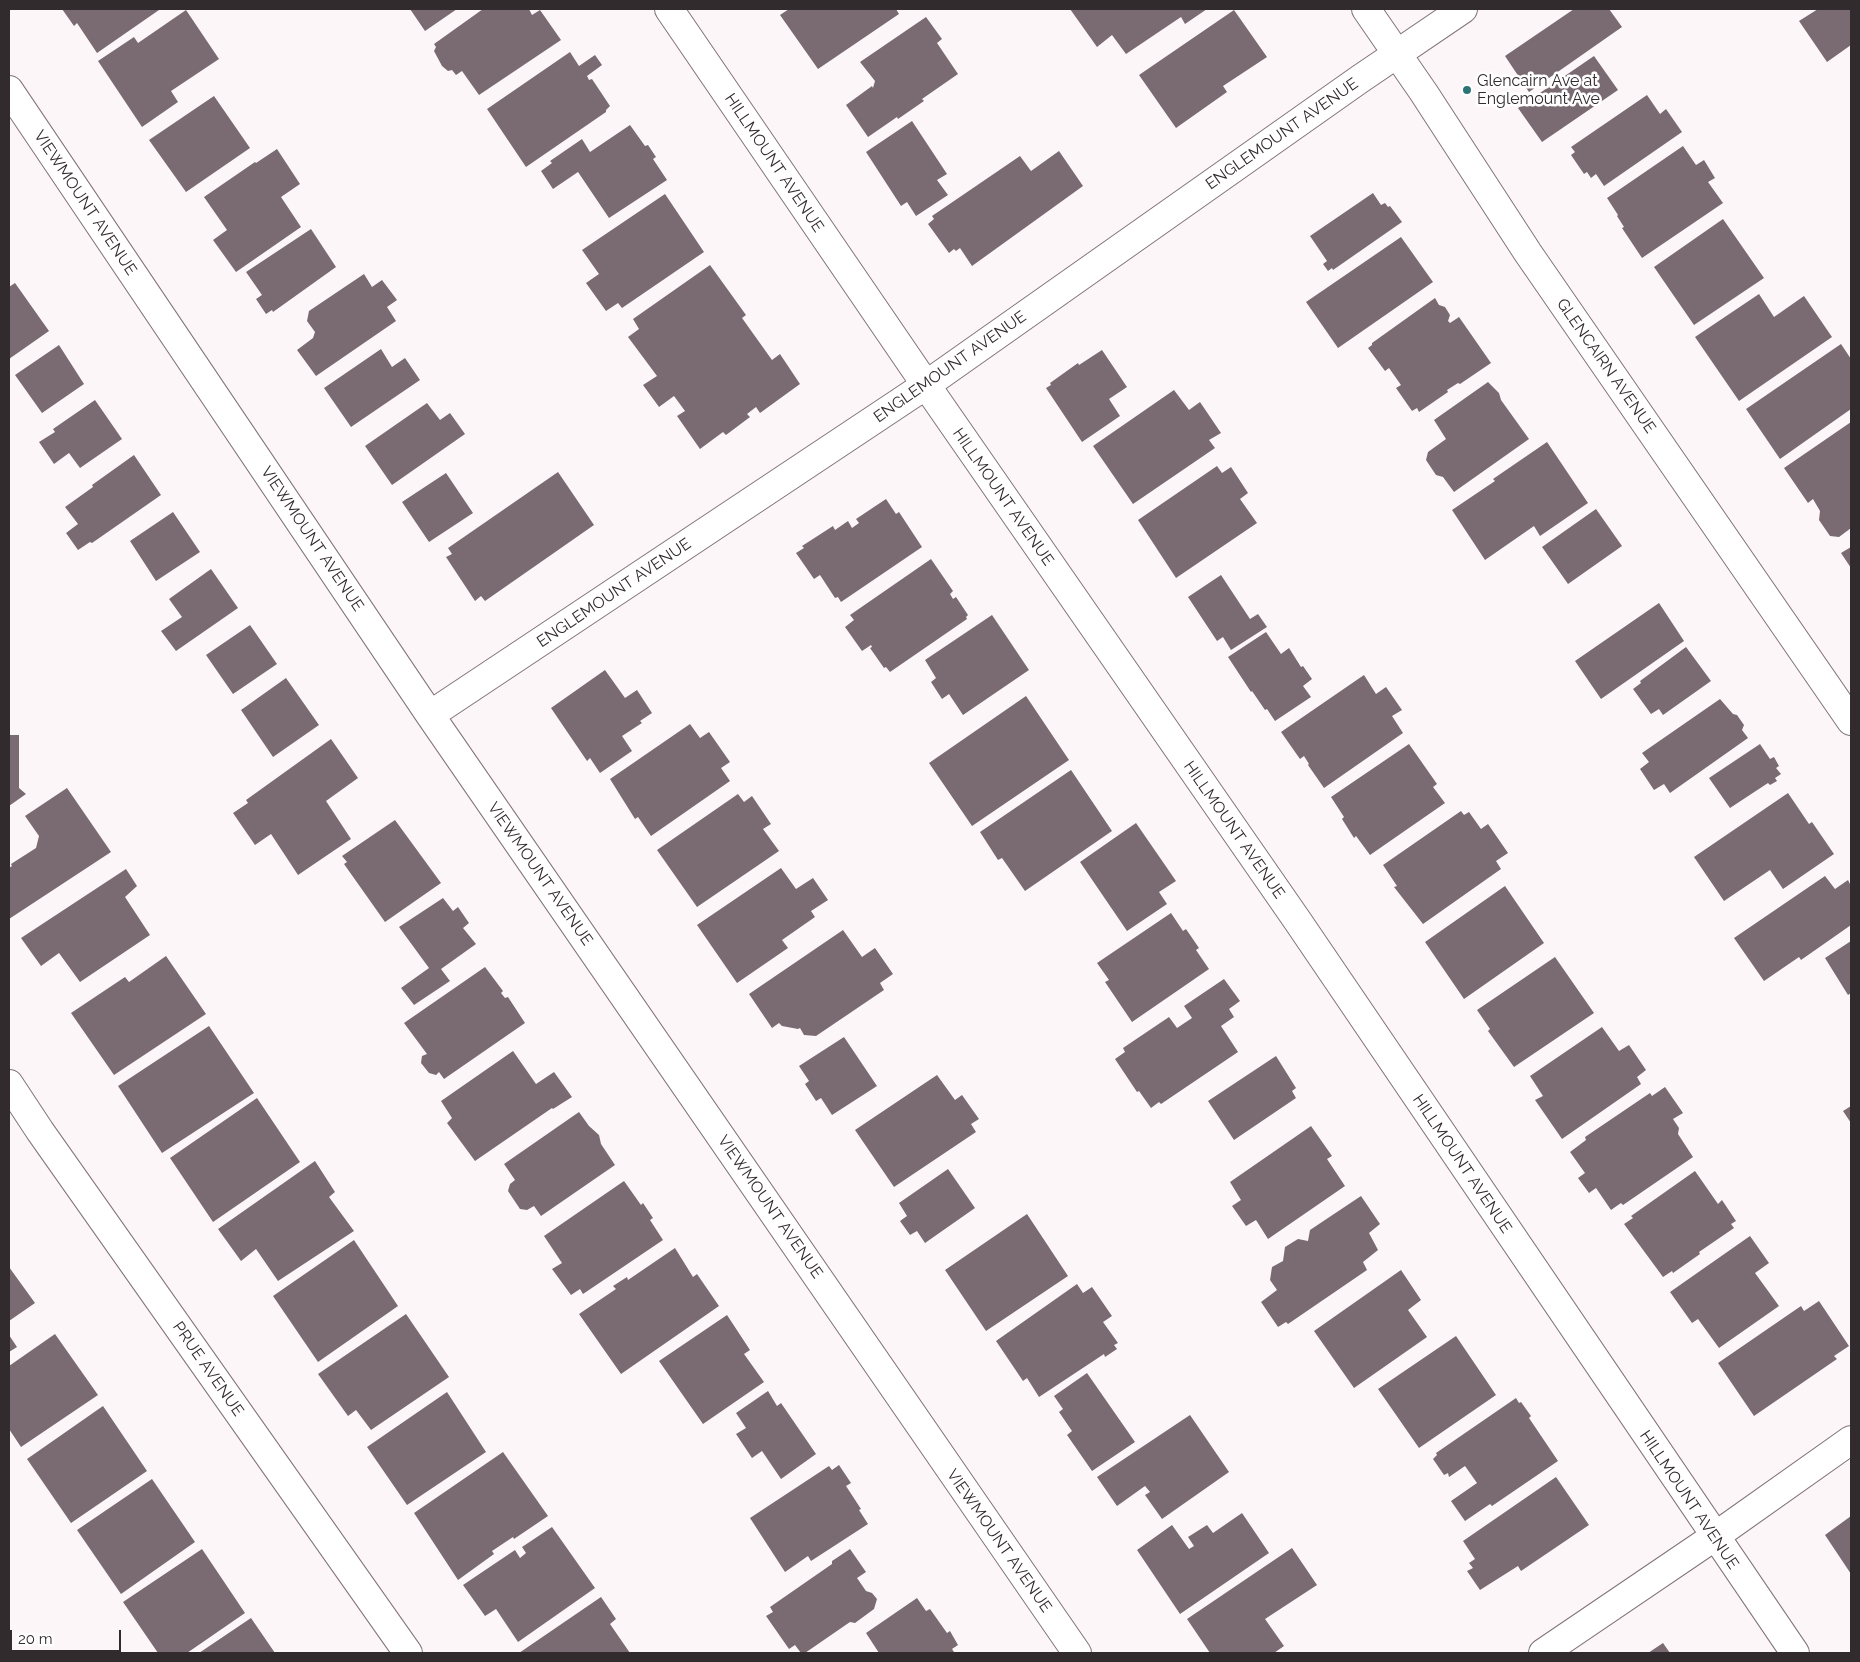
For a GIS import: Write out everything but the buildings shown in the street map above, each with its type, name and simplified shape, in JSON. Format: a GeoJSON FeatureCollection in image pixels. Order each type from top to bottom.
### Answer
{"type":"FeatureCollection","features":[{"type":"Feature","properties":{"kind":"street","name":"HILLMOUNT AVENUE"},"geometry":{"type":"LineString","coordinates":[[670,9],[926,385],[1297,920],[1794,1653]]}},
{"type":"Feature","properties":{"kind":"street","name":"GLENCAIRN AVENUE"},"geometry":{"type":"LineString","coordinates":[[1366,9],[1398,54],[1528,253],[1851,720]]}},
{"type":"Feature","properties":{"kind":"street","name":"ENGLEMOUNT AVENUE"},"geometry":{"type":"LineString","coordinates":[[430,715],[926,385],[1360,78],[1464,9]]}},
{"type":"Feature","properties":{"kind":"street","name":"VIEWMOUNT AVENUE"},"geometry":{"type":"LineString","coordinates":[[9,90],[430,715],[1077,1653]]}},
{"type":"Feature","properties":{"kind":"street","name":"PRUE AVENUE"},"geometry":{"type":"LineString","coordinates":[[9,1084],[40,1131],[408,1653]]}},
{"type":"Feature","properties":{"kind":"street"},"geometry":{"type":"LineString","coordinates":[[1543,1653],[1714,1537],[1851,1440]]}},
{"type":"Feature","properties":{"kind":"place","name":"Glencairn Ave at Englemount Ave"},"geometry":{"type":"Point","coordinates":[1467,90]}}]}
